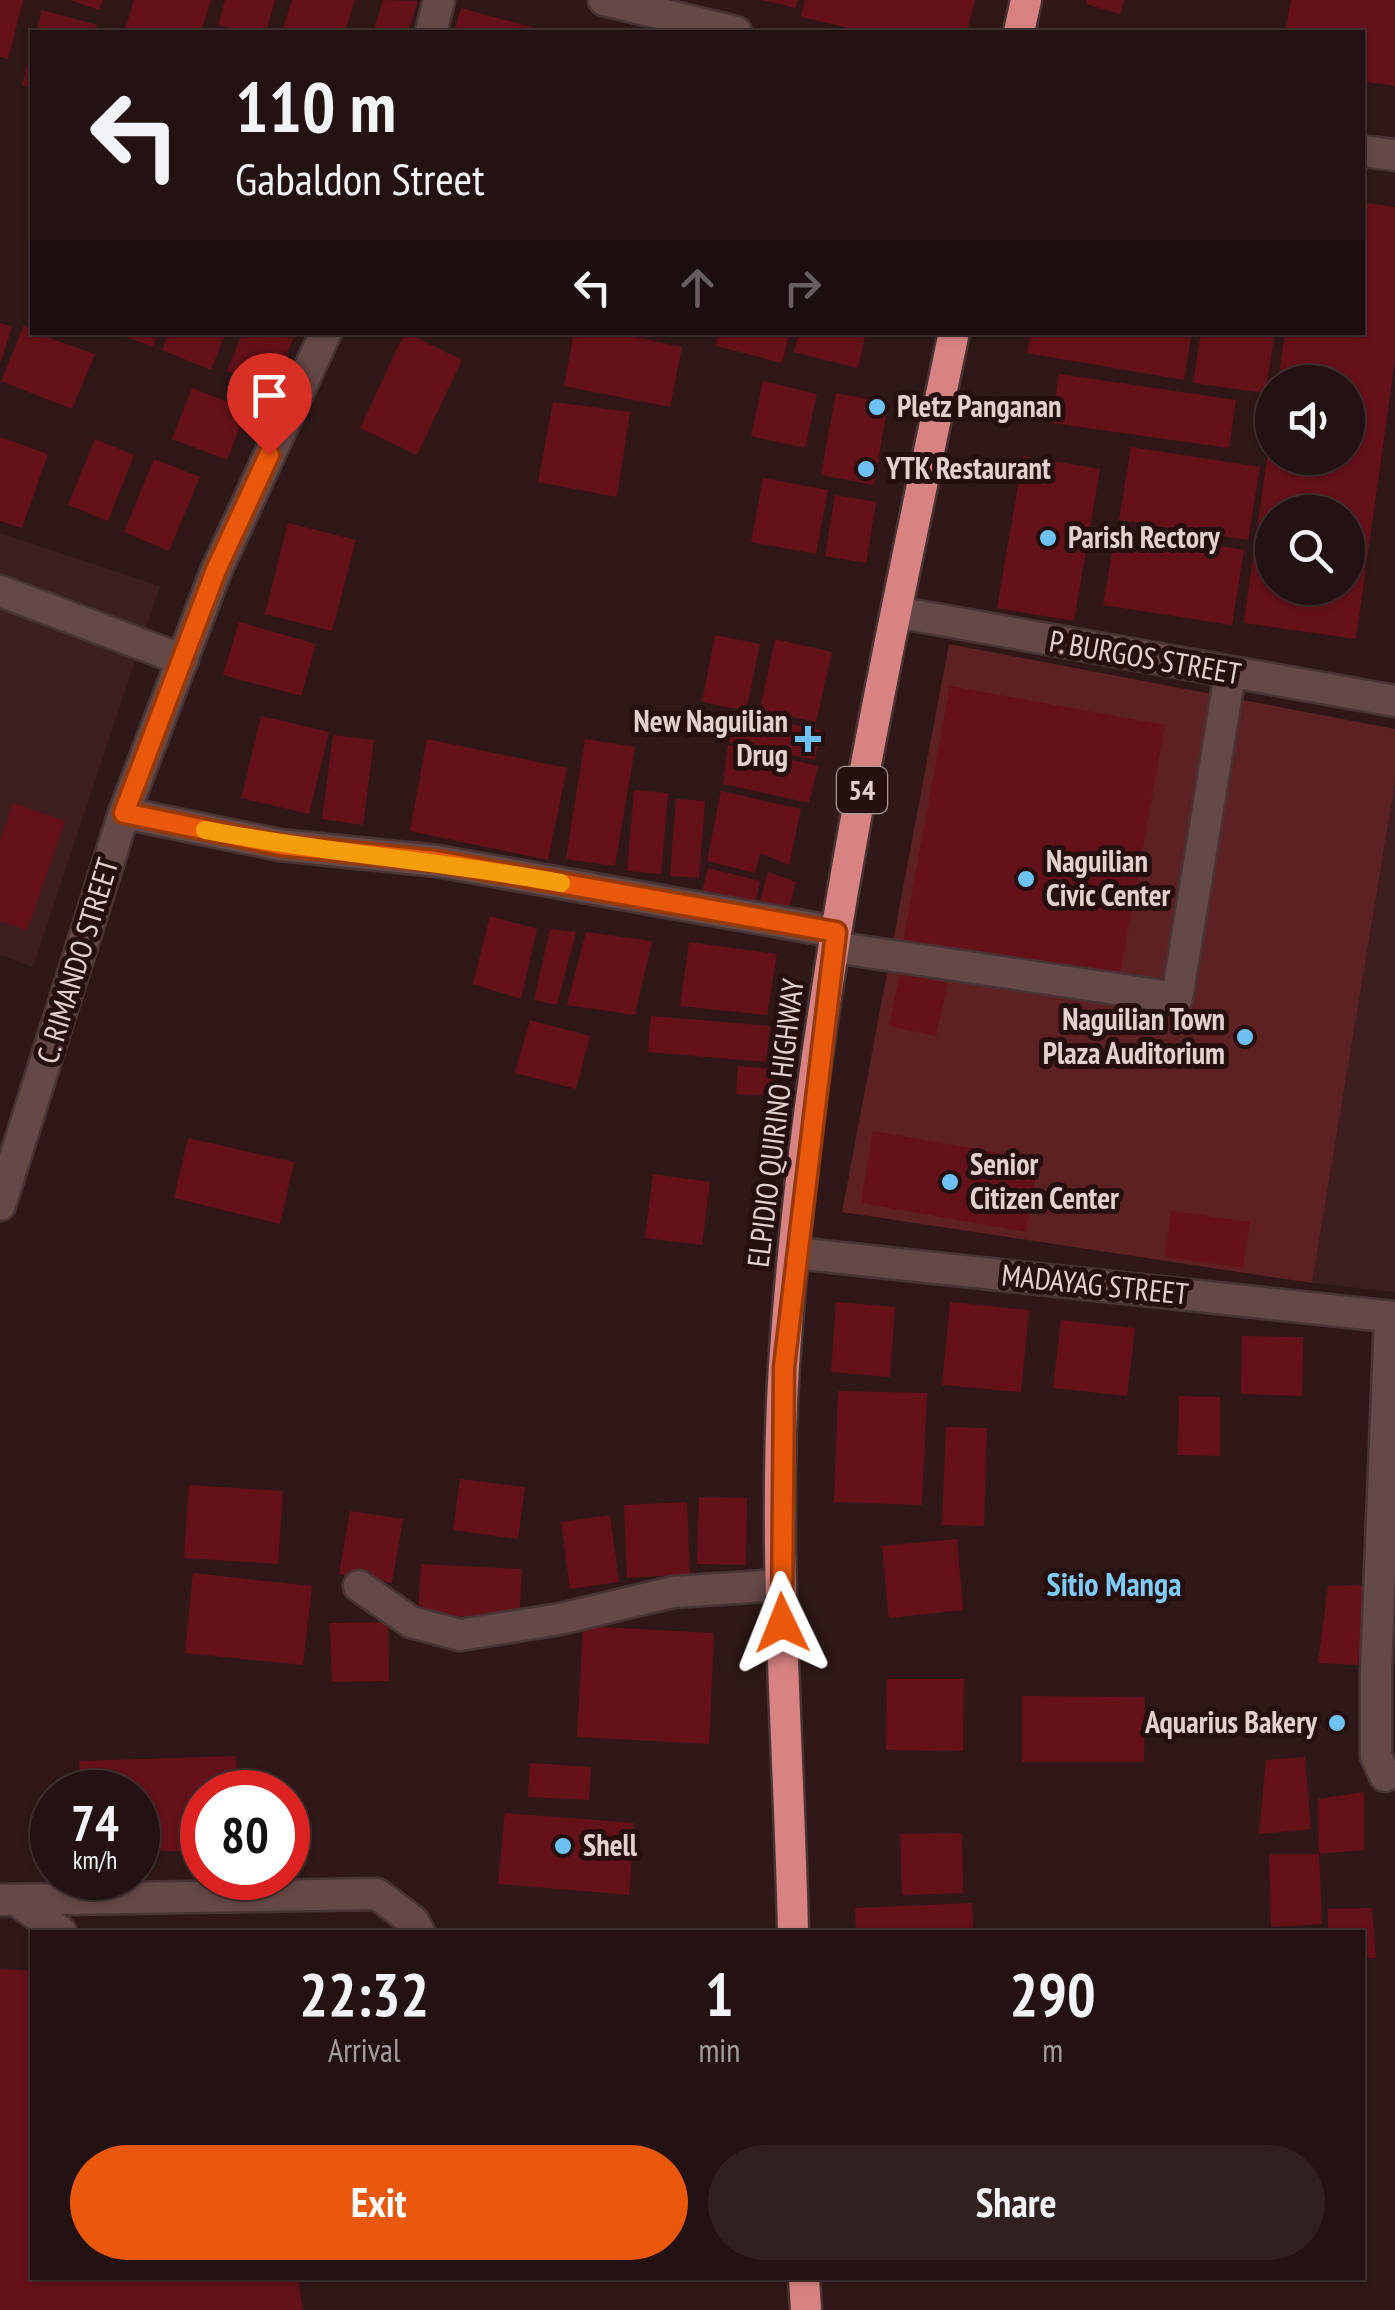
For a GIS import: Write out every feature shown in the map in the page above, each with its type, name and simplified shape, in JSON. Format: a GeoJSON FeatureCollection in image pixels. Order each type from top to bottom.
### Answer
{"type":"FeatureCollection","features":[{"type":"Feature","properties":{"kind":"highway"},"geometry":{"type":"LineString","coordinates":[[1018,30],[1026,0]]}},
{"type":"Feature","properties":{"kind":"highway","name":"ELPIDIO QUIRINO HIGHWAY"},"geometry":{"type":"LineString","coordinates":[[793,1930],[781,1585],[784,1367],[795,1252],[834,939],[953,335]]}},
{"type":"Feature","properties":{"kind":"highway"},"geometry":{"type":"LineString","coordinates":[[804,2280],[806,2310]]}},
{"type":"Feature","properties":{"kind":"street"},"geometry":{"type":"LineString","coordinates":[[432,30],[439,0]]}},
{"type":"Feature","properties":{"kind":"street"},"geometry":{"type":"LineString","coordinates":[[604,0],[728,30]]}},
{"type":"Feature","properties":{"kind":"street"},"geometry":{"type":"LineString","coordinates":[[1365,151],[1395,156]]}},
{"type":"Feature","properties":{"kind":"street","name":"C. RIMANDO STREET"},"geometry":{"type":"LineString","coordinates":[[0,1206],[124,813],[216,570],[325,335]]}},
{"type":"Feature","properties":{"kind":"street"},"geometry":{"type":"LineString","coordinates":[[0,591],[183,660]]}},
{"type":"Feature","properties":{"kind":"street","name":"P. BURGOS STREET"},"geometry":{"type":"LineString","coordinates":[[896,612],[1395,701]]}},
{"type":"Feature","properties":{"kind":"street"},"geometry":{"type":"LineString","coordinates":[[124,813],[280,845],[436,861],[834,939],[1177,998],[1230,674]]}},
{"type":"Feature","properties":{"kind":"street","name":"MADAYAG STREET"},"geometry":{"type":"LineString","coordinates":[[795,1252],[1393,1317]]}},
{"type":"Feature","properties":{"kind":"street"},"geometry":{"type":"LineString","coordinates":[[1385,1776],[1376,1756],[1376,1671],[1393,1317]]}},
{"type":"Feature","properties":{"kind":"street"},"geometry":{"type":"LineString","coordinates":[[360,1586],[411,1622],[460,1635],[560,1620],[673,1592],[781,1585]]}},
{"type":"Feature","properties":{"kind":"street"},"geometry":{"type":"LineString","coordinates":[[9,1900],[377,1894],[413,1921],[418,1930]]}},
{"type":"Feature","properties":{"kind":"street"},"geometry":{"type":"LineString","coordinates":[[9,1900],[58,1930]]}},
{"type":"Feature","properties":{"kind":"shaded area"},"geometry":{"type":"Polygon","coordinates":[[[0,533],[160,586],[33,967],[0,955],[0,533]]]}},
{"type":"Feature","properties":{"kind":"shaded area"},"geometry":{"type":"Polygon","coordinates":[[[949,644],[1395,729],[1395,783],[1312,1283],[842,1212],[949,644]]]}},
{"type":"Feature","properties":{"kind":"shaded area"},"geometry":{"type":"Polygon","coordinates":[[[1395,783],[1395,1292],[1312,1283],[1395,783]]]}},
{"type":"Feature","properties":{"kind":"building"},"geometry":{"type":"Polygon","coordinates":[[[0,0],[23,0],[8,59],[0,57],[0,0]]]}},
{"type":"Feature","properties":{"kind":"building"},"geometry":{"type":"Polygon","coordinates":[[[70,0],[103,0],[99,10],[70,0]]]}},
{"type":"Feature","properties":{"kind":"building"},"geometry":{"type":"Polygon","coordinates":[[[134,0],[211,0],[202,30],[125,30],[134,0]]]}},
{"type":"Feature","properties":{"kind":"building"},"geometry":{"type":"Polygon","coordinates":[[[225,0],[275,0],[267,30],[237,30],[218,25],[225,0]]]}},
{"type":"Feature","properties":{"kind":"building"},"geometry":{"type":"Polygon","coordinates":[[[292,0],[355,0],[346,30],[283,30],[292,0]]]}},
{"type":"Feature","properties":{"kind":"building"},"geometry":{"type":"Polygon","coordinates":[[[383,0],[418,1],[409,30],[374,30],[383,0]]]}},
{"type":"Feature","properties":{"kind":"building"},"geometry":{"type":"Polygon","coordinates":[[[762,0],[798,0],[796,8],[762,0]]]}},
{"type":"Feature","properties":{"kind":"building"},"geometry":{"type":"Polygon","coordinates":[[[805,0],[975,0],[968,30],[856,30],[801,17],[805,0]]]}},
{"type":"Feature","properties":{"kind":"building"},"geometry":{"type":"Polygon","coordinates":[[[1087,0],[1124,0],[1120,14],[1086,4],[1087,0]]]}},
{"type":"Feature","properties":{"kind":"building"},"geometry":{"type":"Polygon","coordinates":[[[1291,0],[1395,0],[1395,86],[1365,81],[1365,30],[1285,30],[1291,0]]]}},
{"type":"Feature","properties":{"kind":"building"},"geometry":{"type":"Polygon","coordinates":[[[461,8],[541,30],[455,30],[461,8]]]}},
{"type":"Feature","properties":{"kind":"building"},"geometry":{"type":"Polygon","coordinates":[[[42,10],[97,25],[96,30],[37,30],[42,10]]]}},
{"type":"Feature","properties":{"kind":"building"},"geometry":{"type":"Polygon","coordinates":[[[30,55],[30,87],[22,85],[30,55]]]}},
{"type":"Feature","properties":{"kind":"building"},"geometry":{"type":"Polygon","coordinates":[[[1365,202],[1395,207],[1395,360],[1365,575],[1365,495],[1262,495],[1265,475],[1365,475],[1365,365],[1280,365],[1285,335],[1365,335],[1365,202]]]}},
{"type":"Feature","properties":{"kind":"building"},"geometry":{"type":"Polygon","coordinates":[[[0,323],[12,327],[1,361],[0,361],[0,323]]]}},
{"type":"Feature","properties":{"kind":"building"},"geometry":{"type":"Polygon","coordinates":[[[24,325],[30,335],[95,354],[72,409],[1,381],[24,325]]]}},
{"type":"Feature","properties":{"kind":"building"},"geometry":{"type":"Polygon","coordinates":[[[121,335],[157,335],[153,347],[121,335]]]}},
{"type":"Feature","properties":{"kind":"building"},"geometry":{"type":"Polygon","coordinates":[[[168,335],[225,335],[211,370],[162,350],[168,335]]]}},
{"type":"Feature","properties":{"kind":"building"},"geometry":{"type":"Polygon","coordinates":[[[242,335],[295,335],[273,389],[227,371],[242,335]]]}},
{"type":"Feature","properties":{"kind":"building"},"geometry":{"type":"Polygon","coordinates":[[[404,335],[462,360],[417,455],[360,428],[404,335]]]}},
{"type":"Feature","properties":{"kind":"building"},"geometry":{"type":"Polygon","coordinates":[[[573,335],[626,335],[682,347],[670,407],[564,386],[573,335]]]}},
{"type":"Feature","properties":{"kind":"building"},"geometry":{"type":"Polygon","coordinates":[[[718,335],[789,335],[782,363],[716,346],[718,335]]]}},
{"type":"Feature","properties":{"kind":"building"},"geometry":{"type":"Polygon","coordinates":[[[798,335],[865,335],[858,368],[794,352],[798,335]]]}},
{"type":"Feature","properties":{"kind":"building"},"geometry":{"type":"Polygon","coordinates":[[[1030,335],[1192,335],[1184,380],[1027,353],[1030,335]]]}},
{"type":"Feature","properties":{"kind":"building"},"geometry":{"type":"Polygon","coordinates":[[[1201,335],[1275,335],[1270,365],[1255,365],[1255,392],[1193,383],[1201,335]]]}},
{"type":"Feature","properties":{"kind":"building"},"geometry":{"type":"Polygon","coordinates":[[[1059,374],[1236,400],[1229,448],[1052,423],[1059,374]]]}},
{"type":"Feature","properties":{"kind":"building"},"geometry":{"type":"Polygon","coordinates":[[[763,381],[817,394],[805,448],[751,436],[763,381]]]}},
{"type":"Feature","properties":{"kind":"building"},"geometry":{"type":"Polygon","coordinates":[[[192,388],[247,409],[227,460],[172,439],[192,388]]]}},
{"type":"Feature","properties":{"kind":"building"},"geometry":{"type":"Polygon","coordinates":[[[836,393],[888,403],[874,485],[821,475],[836,393]]]}},
{"type":"Feature","properties":{"kind":"building"},"geometry":{"type":"Polygon","coordinates":[[[553,402],[630,412],[617,497],[538,482],[553,402]]]}},
{"type":"Feature","properties":{"kind":"building"},"geometry":{"type":"Polygon","coordinates":[[[0,437],[48,454],[22,528],[0,521],[0,437]]]}},
{"type":"Feature","properties":{"kind":"building"},"geometry":{"type":"Polygon","coordinates":[[[95,439],[134,455],[108,521],[68,505],[95,439]]]}},
{"type":"Feature","properties":{"kind":"building"},"geometry":{"type":"Polygon","coordinates":[[[1131,447],[1255,466],[1255,475],[1259,475],[1248,540],[1119,520],[1131,447]]]}},
{"type":"Feature","properties":{"kind":"building","name":"Parish Rectory"},"geometry":{"type":"Polygon","coordinates":[[[1023,456],[1100,469],[1074,621],[997,608],[1023,456]]]}},
{"type":"Feature","properties":{"kind":"building"},"geometry":{"type":"Polygon","coordinates":[[[154,459],[200,477],[169,551],[124,532],[154,459]]]}},
{"type":"Feature","properties":{"kind":"building"},"geometry":{"type":"Polygon","coordinates":[[[763,478],[828,490],[816,554],[751,542],[763,478]]]}},
{"type":"Feature","properties":{"kind":"building"},"geometry":{"type":"Polygon","coordinates":[[[835,495],[876,502],[866,563],[825,556],[835,495]]]}},
{"type":"Feature","properties":{"kind":"building"},"geometry":{"type":"Polygon","coordinates":[[[288,523],[356,540],[332,631],[265,614],[288,523]]]}},
{"type":"Feature","properties":{"kind":"building"},"geometry":{"type":"Polygon","coordinates":[[[1116,530],[1244,550],[1232,625],[1103,605],[1116,530]]]}},
{"type":"Feature","properties":{"kind":"building"},"geometry":{"type":"Polygon","coordinates":[[[1255,544],[1255,605],[1361,605],[1356,639],[1244,623],[1255,544]]]}},
{"type":"Feature","properties":{"kind":"building"},"geometry":{"type":"Polygon","coordinates":[[[239,622],[316,644],[301,696],[223,675],[239,622]]]}},
{"type":"Feature","properties":{"kind":"building"},"geometry":{"type":"Polygon","coordinates":[[[715,635],[760,644],[746,711],[702,702],[715,635]]]}},
{"type":"Feature","properties":{"kind":"building"},"geometry":{"type":"Polygon","coordinates":[[[775,639],[832,652],[816,722],[760,710],[775,639]]]}},
{"type":"Feature","properties":{"kind":"building","name":"Naguilian Civic Center"},"geometry":{"type":"Polygon","coordinates":[[[950,686],[1165,725],[1119,980],[903,941],[950,686]]]}},
{"type":"Feature","properties":{"kind":"building"},"geometry":{"type":"Polygon","coordinates":[[[733,713],[821,730],[815,760],[728,742],[733,713]]]}},
{"type":"Feature","properties":{"kind":"building"},"geometry":{"type":"Polygon","coordinates":[[[261,716],[329,732],[309,814],[241,798],[261,716]]]}},
{"type":"Feature","properties":{"kind":"building"},"geometry":{"type":"Polygon","coordinates":[[[333,735],[374,740],[363,825],[322,819],[333,735]]]}},
{"type":"Feature","properties":{"kind":"building"},"geometry":{"type":"Polygon","coordinates":[[[427,739],[567,768],[548,860],[410,831],[427,739]]]}},
{"type":"Feature","properties":{"kind":"building"},"geometry":{"type":"Polygon","coordinates":[[[585,739],[635,747],[615,866],[566,859],[585,739]]]}},
{"type":"Feature","properties":{"kind":"building"},"geometry":{"type":"Polygon","coordinates":[[[728,745],[818,766],[809,803],[723,784],[728,745]]]}},
{"type":"Feature","properties":{"kind":"building"},"geometry":{"type":"Polygon","coordinates":[[[634,790],[668,793],[661,874],[627,871],[634,790]]]}},
{"type":"Feature","properties":{"kind":"building"},"geometry":{"type":"Polygon","coordinates":[[[721,791],[801,809],[789,865],[760,853],[755,873],[707,861],[721,791]]]}},
{"type":"Feature","properties":{"kind":"building"},"geometry":{"type":"Polygon","coordinates":[[[676,799],[705,801],[699,878],[670,876],[676,799]]]}},
{"type":"Feature","properties":{"kind":"building"},"geometry":{"type":"Polygon","coordinates":[[[13,803],[65,821],[27,930],[0,921],[0,841],[13,803]]]}},
{"type":"Feature","properties":{"kind":"building"},"geometry":{"type":"Polygon","coordinates":[[[708,868],[760,881],[755,906],[702,892],[708,868]]]}},
{"type":"Feature","properties":{"kind":"building"},"geometry":{"type":"Polygon","coordinates":[[[768,872],[796,882],[787,914],[758,908],[768,872]]]}},
{"type":"Feature","properties":{"kind":"building"},"geometry":{"type":"Polygon","coordinates":[[[490,916],[537,929],[521,999],[473,984],[490,916]]]}},
{"type":"Feature","properties":{"kind":"building"},"geometry":{"type":"Polygon","coordinates":[[[550,929],[576,932],[557,1005],[534,1000],[550,929]]]}},
{"type":"Feature","properties":{"kind":"building"},"geometry":{"type":"Polygon","coordinates":[[[586,932],[652,941],[635,1015],[567,1005],[586,932]]]}},
{"type":"Feature","properties":{"kind":"building"},"geometry":{"type":"Polygon","coordinates":[[[689,942],[777,954],[767,1015],[680,1006],[689,942]]]}},
{"type":"Feature","properties":{"kind":"building"},"geometry":{"type":"Polygon","coordinates":[[[900,973],[948,983],[936,1036],[889,1026],[900,973]]]}},
{"type":"Feature","properties":{"kind":"building"},"geometry":{"type":"Polygon","coordinates":[[[651,1016],[770,1026],[766,1062],[648,1052],[651,1016]]]}},
{"type":"Feature","properties":{"kind":"building"},"geometry":{"type":"Polygon","coordinates":[[[530,1020],[590,1036],[576,1089],[515,1073],[530,1020]]]}},
{"type":"Feature","properties":{"kind":"building"},"geometry":{"type":"Polygon","coordinates":[[[738,1066],[773,1069],[771,1096],[736,1094],[738,1066]]]}},
{"type":"Feature","properties":{"kind":"building","name":"Senior Citizen Center"},"geometry":{"type":"Polygon","coordinates":[[[873,1131],[1039,1160],[1026,1232],[861,1203],[873,1131]]]}},
{"type":"Feature","properties":{"kind":"building"},"geometry":{"type":"Polygon","coordinates":[[[188,1138],[294,1162],[280,1224],[174,1198],[188,1138]]]}},
{"type":"Feature","properties":{"kind":"building"},"geometry":{"type":"Polygon","coordinates":[[[653,1174],[710,1182],[702,1245],[645,1238],[653,1174]]]}},
{"type":"Feature","properties":{"kind":"building"},"geometry":{"type":"Polygon","coordinates":[[[1171,1211],[1250,1222],[1243,1268],[1165,1257],[1171,1211]]]}},
{"type":"Feature","properties":{"kind":"building"},"geometry":{"type":"Polygon","coordinates":[[[836,1302],[895,1307],[890,1377],[831,1372],[836,1302]]]}},
{"type":"Feature","properties":{"kind":"building"},"geometry":{"type":"Polygon","coordinates":[[[950,1302],[1029,1310],[1021,1392],[942,1385],[950,1302]]]}},
{"type":"Feature","properties":{"kind":"building"},"geometry":{"type":"Polygon","coordinates":[[[1061,1320],[1135,1328],[1127,1396],[1053,1388],[1061,1320]]]}},
{"type":"Feature","properties":{"kind":"building"},"geometry":{"type":"Polygon","coordinates":[[[1242,1336],[1303,1337],[1302,1396],[1241,1394],[1242,1336]]]}},
{"type":"Feature","properties":{"kind":"building"},"geometry":{"type":"Polygon","coordinates":[[[838,1391],[927,1393],[922,1505],[834,1502],[838,1391]]]}},
{"type":"Feature","properties":{"kind":"building"},"geometry":{"type":"Polygon","coordinates":[[[1179,1396],[1220,1397],[1220,1456],[1178,1455],[1179,1396]]]}},
{"type":"Feature","properties":{"kind":"building"},"geometry":{"type":"Polygon","coordinates":[[[946,1427],[987,1428],[984,1526],[942,1525],[946,1427]]]}},
{"type":"Feature","properties":{"kind":"building"},"geometry":{"type":"Polygon","coordinates":[[[460,1479],[525,1487],[518,1539],[453,1530],[460,1479]]]}},
{"type":"Feature","properties":{"kind":"building"},"geometry":{"type":"Polygon","coordinates":[[[189,1485],[283,1491],[278,1564],[184,1558],[189,1485]]]}},
{"type":"Feature","properties":{"kind":"building"},"geometry":{"type":"Polygon","coordinates":[[[699,1497],[747,1498],[746,1565],[697,1564],[699,1497]]]}},
{"type":"Feature","properties":{"kind":"building"},"geometry":{"type":"Polygon","coordinates":[[[687,1502],[690,1574],[627,1578],[624,1505],[687,1502]]]}},
{"type":"Feature","properties":{"kind":"building"},"geometry":{"type":"Polygon","coordinates":[[[350,1511],[403,1519],[392,1583],[339,1574],[350,1511]]]}},
{"type":"Feature","properties":{"kind":"building"},"geometry":{"type":"Polygon","coordinates":[[[610,1515],[619,1582],[570,1589],[561,1522],[610,1515]]]}},
{"type":"Feature","properties":{"kind":"building"},"geometry":{"type":"Polygon","coordinates":[[[957,1539],[963,1610],[889,1618],[882,1546],[957,1539]]]}},
{"type":"Feature","properties":{"kind":"building"},"geometry":{"type":"Polygon","coordinates":[[[421,1564],[522,1569],[519,1620],[418,1614],[421,1564]]]}},
{"type":"Feature","properties":{"kind":"building"},"geometry":{"type":"Polygon","coordinates":[[[193,1573],[312,1586],[303,1665],[185,1653],[193,1573]]]}},
{"type":"Feature","properties":{"kind":"building"},"geometry":{"type":"Polygon","coordinates":[[[1370,1585],[1358,1665],[1318,1663],[1328,1586],[1370,1585]]]}},
{"type":"Feature","properties":{"kind":"building"},"geometry":{"type":"Polygon","coordinates":[[[388,1622],[389,1681],[332,1682],[330,1623],[388,1622]]]}},
{"type":"Feature","properties":{"kind":"building"},"geometry":{"type":"Polygon","coordinates":[[[583,1626],[714,1633],[709,1744],[577,1737],[583,1626]]]}},
{"type":"Feature","properties":{"kind":"building"},"geometry":{"type":"Polygon","coordinates":[[[887,1679],[964,1679],[963,1751],[886,1750],[887,1679]]]}},
{"type":"Feature","properties":{"kind":"building"},"geometry":{"type":"Polygon","coordinates":[[[1022,1696],[1145,1697],[1144,1762],[1022,1762],[1022,1696]]]}},
{"type":"Feature","properties":{"kind":"building"},"geometry":{"type":"Polygon","coordinates":[[[236,1756],[236,1770],[180,1770],[180,1851],[160,1851],[160,1770],[80,1770],[79,1761],[236,1756]]]}},
{"type":"Feature","properties":{"kind":"building"},"geometry":{"type":"Polygon","coordinates":[[[1305,1757],[1311,1829],[1259,1834],[1266,1760],[1305,1757]]]}},
{"type":"Feature","properties":{"kind":"building"},"geometry":{"type":"Polygon","coordinates":[[[530,1763],[591,1767],[589,1800],[528,1797],[530,1763]]]}},
{"type":"Feature","properties":{"kind":"building"},"geometry":{"type":"Polygon","coordinates":[[[1364,1792],[1364,1850],[1319,1854],[1318,1799],[1364,1792]]]}},
{"type":"Feature","properties":{"kind":"building"},"geometry":{"type":"Polygon","coordinates":[[[505,1813],[634,1823],[629,1895],[498,1884],[505,1813]]]}},
{"type":"Feature","properties":{"kind":"building"},"geometry":{"type":"Polygon","coordinates":[[[962,1833],[963,1893],[902,1895],[900,1834],[962,1833]]]}},
{"type":"Feature","properties":{"kind":"building"},"geometry":{"type":"Polygon","coordinates":[[[1269,1854],[1319,1854],[1322,1924],[1271,1927],[1269,1854]]]}},
{"type":"Feature","properties":{"kind":"building"},"geometry":{"type":"Polygon","coordinates":[[[972,1903],[973,1930],[856,1930],[855,1908],[972,1903]]]}},
{"type":"Feature","properties":{"kind":"building"},"geometry":{"type":"Polygon","coordinates":[[[1372,1908],[1376,1958],[1365,1958],[1365,1930],[1328,1930],[1328,1909],[1372,1908]]]}},
{"type":"Feature","properties":{"kind":"building"},"geometry":{"type":"Polygon","coordinates":[[[0,1969],[30,1971],[30,2280],[298,2280],[303,2310],[0,2310],[0,1969]]]}},
{"type":"Feature","properties":{"kind":"slow traffic"},"geometry":{"type":"LineString","coordinates":[[205,830],[280,845],[436,861],[561,883]]}},
{"type":"Feature","properties":{"kind":"place","name":"Pletz Panganan"},"geometry":{"type":"Point","coordinates":[877,407]}},
{"type":"Feature","properties":{"kind":"place","name":"YTK Restaurant"},"geometry":{"type":"Point","coordinates":[866,469]}},
{"type":"Feature","properties":{"kind":"place","name":"Parish Rectory"},"geometry":{"type":"Point","coordinates":[1048,538]}},
{"type":"Feature","properties":{"kind":"place","name":"New Naguilian Drug"},"geometry":{"type":"Point","coordinates":[808,739]}},
{"type":"Feature","properties":{"kind":"place","name":"Naguilian Civic Center"},"geometry":{"type":"Point","coordinates":[1026,879]}},
{"type":"Feature","properties":{"kind":"place","name":"Naguilian Town Plaza Auditorium"},"geometry":{"type":"Point","coordinates":[1245,1037]}},
{"type":"Feature","properties":{"kind":"place","name":"Senior Citizen Center"},"geometry":{"type":"Point","coordinates":[950,1182]}},
{"type":"Feature","properties":{"kind":"place","name":"Aquarius Bakery"},"geometry":{"type":"Point","coordinates":[1337,1723]}},
{"type":"Feature","properties":{"kind":"place","name":"Shell"},"geometry":{"type":"Point","coordinates":[563,1846]}},
{"type":"Feature","properties":{"kind":"district","name":"Sitio Manga"},"geometry":{"type":"Point","coordinates":[1114,1585]}},
{"type":"Feature","properties":{"kind":"route"},"geometry":{"type":"LineString","coordinates":[[269,455],[216,570],[124,813],[280,845],[436,861],[836,932],[784,1367],[782,1623]]}}]}
